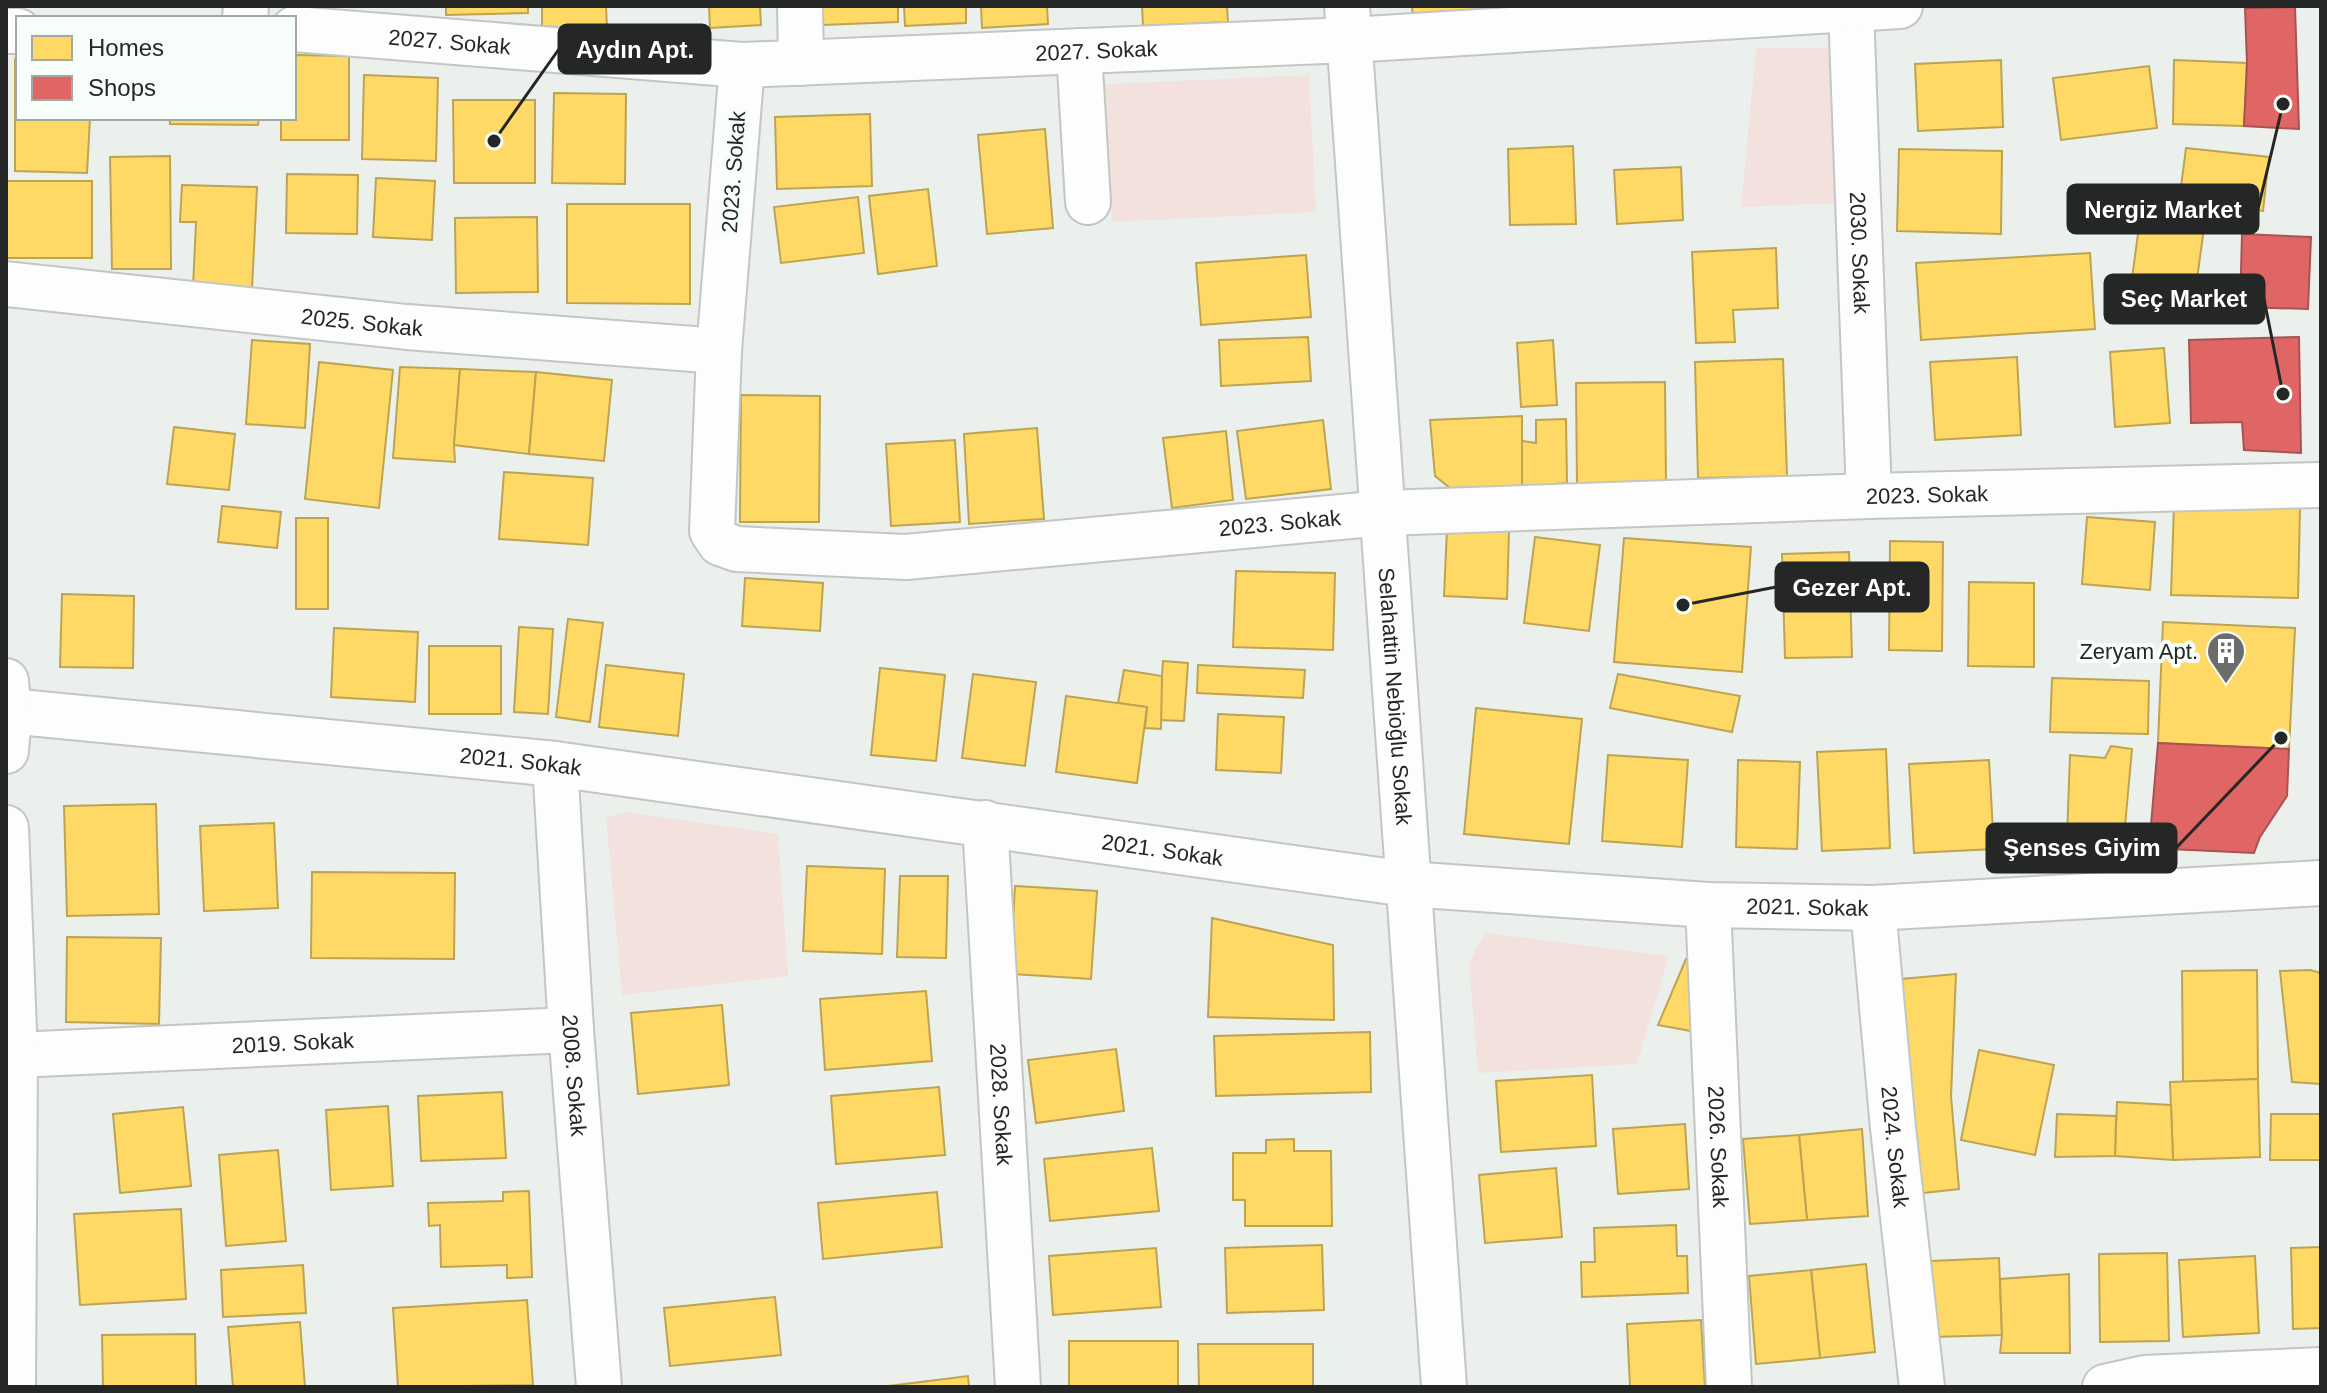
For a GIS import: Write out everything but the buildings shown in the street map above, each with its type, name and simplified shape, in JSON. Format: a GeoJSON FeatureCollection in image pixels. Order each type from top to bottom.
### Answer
{"type":"FeatureCollection","features":[{"type":"Feature","properties":{"kind":"street"},"geometry":{"type":"LineString","coordinates":[[800,6],[801,63]]}},
{"type":"Feature","properties":{"kind":"street","name":"2027. Sokak"},"geometry":{"type":"LineString","coordinates":[[296,29],[742,65],[1079,51],[1348,23],[1900,6]]}},
{"type":"Feature","properties":{"kind":"street","name":"2030. Sokak"},"geometry":{"type":"LineString","coordinates":[[1851,9],[1869,496]]}},
{"type":"Feature","properties":{"kind":"street","name":"Selahattin Nebioğlu Sokak"},"geometry":{"type":"LineString","coordinates":[[1348,23],[1444,1387]]}},
{"type":"Feature","properties":{"kind":"street"},"geometry":{"type":"LineString","coordinates":[[1079,51],[1088,202]]}},
{"type":"Feature","properties":{"kind":"street","name":"2023. Sokak"},"geometry":{"type":"LineString","coordinates":[[742,65],[719,351],[712,531],[720,543],[737,549],[906,557],[1384,513],[1869,496],[2321,485]]}},
{"type":"Feature","properties":{"kind":"street","name":"2025. Sokak"},"geometry":{"type":"LineString","coordinates":[[6,284],[407,327],[719,351]]}},
{"type":"Feature","properties":{"kind":"street","name":"2021. Sokak"},"geometry":{"type":"LineString","coordinates":[[7,714],[555,764],[1407,884],[1708,905],[1873,908],[2321,883]]}},
{"type":"Feature","properties":{"kind":"street","name":"2008. Sokak"},"geometry":{"type":"LineString","coordinates":[[555,764],[571,1030],[599,1387]]}},
{"type":"Feature","properties":{"kind":"street","name":"2028. Sokak"},"geometry":{"type":"LineString","coordinates":[[985,823],[1018,1387]]}},
{"type":"Feature","properties":{"kind":"street"},"geometry":{"type":"LineString","coordinates":[[6,828],[15,1055],[13,1387]]}},
{"type":"Feature","properties":{"kind":"street","name":"2026. Sokak"},"geometry":{"type":"LineString","coordinates":[[1708,905],[1729,1387]]}},
{"type":"Feature","properties":{"kind":"street","name":"2024. Sokak"},"geometry":{"type":"LineString","coordinates":[[1873,908],[1893,1128],[1922,1387]]}},
{"type":"Feature","properties":{"kind":"street","name":"2019. Sokak"},"geometry":{"type":"LineString","coordinates":[[15,1055],[571,1030]]}},
{"type":"Feature","properties":{"kind":"street"},"geometry":{"type":"LineString","coordinates":[[2105,1387],[2145,1378],[2321,1370]]}},
{"type":"Feature","properties":{"kind":"shaded area"},"geometry":{"type":"Polygon","coordinates":[[[1756,48],[1832,48],[1844,203],[1741,207],[1756,48]]]}},
{"type":"Feature","properties":{"kind":"shaded area"},"geometry":{"type":"Polygon","coordinates":[[[1309,75],[1316,212],[1112,222],[1105,84],[1309,75]]]}},
{"type":"Feature","properties":{"kind":"shaded area"},"geometry":{"type":"Polygon","coordinates":[[[628,812],[778,834],[788,976],[622,995],[606,817],[628,812]]]}},
{"type":"Feature","properties":{"kind":"shaded area"},"geometry":{"type":"Polygon","coordinates":[[[1486,933],[1669,956],[1637,1064],[1478,1073],[1469,965],[1486,933]]]}},
{"type":"Feature","properties":{"kind":"place","name":"Nergiz Market"},"geometry":{"type":"Point","coordinates":[2283,104]}},
{"type":"Feature","properties":{"kind":"place","name":"Aydın Apt."},"geometry":{"type":"Point","coordinates":[494,141]}},
{"type":"Feature","properties":{"kind":"place","name":"Seç Market"},"geometry":{"type":"Point","coordinates":[2283,394]}},
{"type":"Feature","properties":{"kind":"place","name":"Gezer Apt."},"geometry":{"type":"Point","coordinates":[1683,605]}},
{"type":"Feature","properties":{"kind":"place","name":"Zeryam Apt."},"geometry":{"type":"Point","coordinates":[2226,685]}},
{"type":"Feature","properties":{"kind":"place","name":"Şenses Giyim"},"geometry":{"type":"Point","coordinates":[2281,738]}}]}
